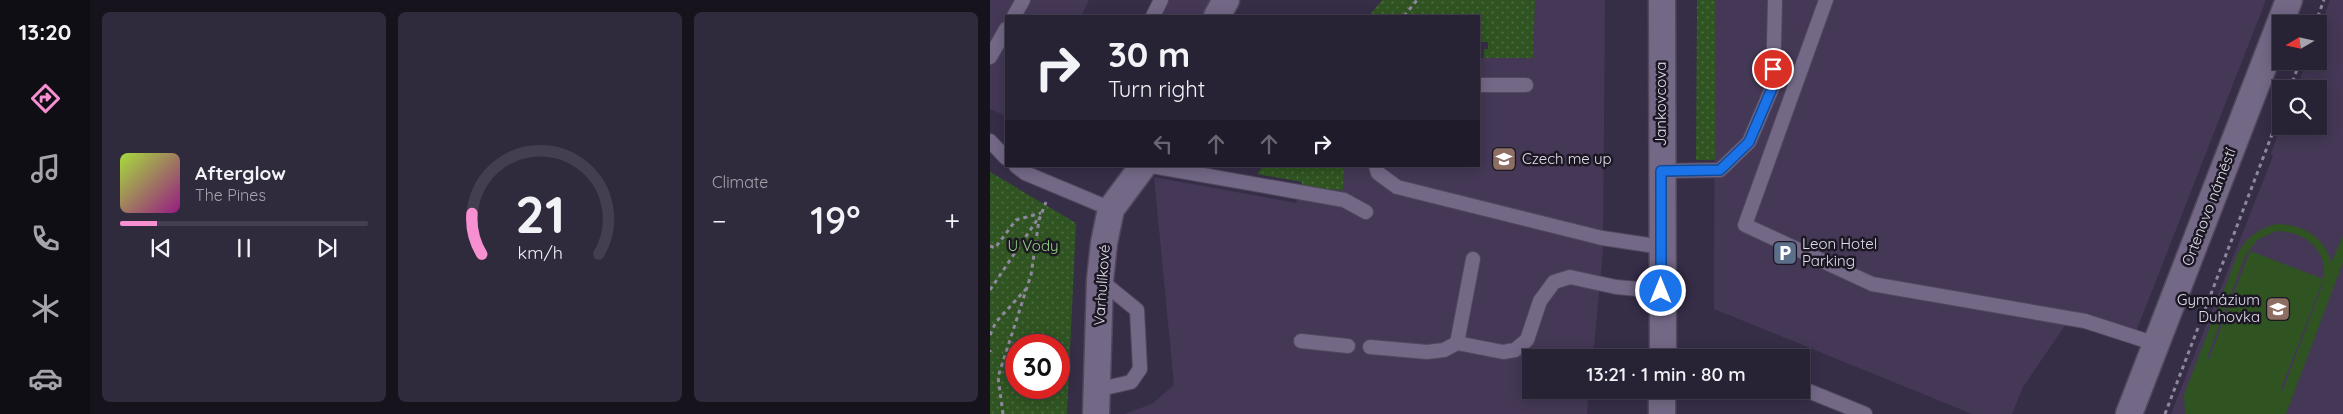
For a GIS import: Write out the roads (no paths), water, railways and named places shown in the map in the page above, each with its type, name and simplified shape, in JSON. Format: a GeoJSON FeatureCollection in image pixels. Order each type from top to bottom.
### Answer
{"type":"FeatureCollection","features":[{"type":"Feature","properties":{"kind":"street"},"geometry":{"type":"LineString","coordinates":[[1218,15],[1226,0]]}},
{"type":"Feature","properties":{"kind":"street","name":"Jankovcova"},"geometry":{"type":"LineString","coordinates":[[1662,0],[1661,291],[1663,349]]}},
{"type":"Feature","properties":{"kind":"street","name":"Ortenovo náměstí"},"geometry":{"type":"LineString","coordinates":[[2130,414],[2289,0]]}},
{"type":"Feature","properties":{"kind":"street","name":"Varhulíkové"},"geometry":{"type":"LineString","coordinates":[[1096,402],[1100,280],[1111,208],[1142,167]]}},
{"type":"Feature","properties":{"kind":"street"},"geometry":{"type":"LineString","coordinates":[[1662,399],[1662,414]]}},
{"type":"Feature","properties":{"kind":"lane"},"geometry":{"type":"LineString","coordinates":[[1015,15],[1023,0]]}},
{"type":"Feature","properties":{"kind":"lane"},"geometry":{"type":"LineString","coordinates":[[1153,15],[1161,0]]}},
{"type":"Feature","properties":{"kind":"lane"},"geometry":{"type":"LineString","coordinates":[[1661,171],[1720,170],[1749,142],[1773,86],[1775,0]]}},
{"type":"Feature","properties":{"kind":"lane"},"geometry":{"type":"LineString","coordinates":[[1826,0],[1745,224],[1872,284],[2085,321],[2156,344]]}},
{"type":"Feature","properties":{"kind":"lane"},"geometry":{"type":"LineString","coordinates":[[990,57],[1005,31]]}},
{"type":"Feature","properties":{"kind":"lane"},"geometry":{"type":"LineString","coordinates":[[1480,85],[1526,85]]}},
{"type":"Feature","properties":{"kind":"lane"},"geometry":{"type":"LineString","coordinates":[[990,140],[1005,157]]}},
{"type":"Feature","properties":{"kind":"lane"},"geometry":{"type":"LineString","coordinates":[[1017,167],[1025,173],[1111,208]]}},
{"type":"Feature","properties":{"kind":"lane"},"geometry":{"type":"LineString","coordinates":[[1158,167],[1344,200],[1366,212]]}},
{"type":"Feature","properties":{"kind":"lane"},"geometry":{"type":"LineString","coordinates":[[1376,167],[1378,173],[1397,187],[1602,238],[1662,247]]}},
{"type":"Feature","properties":{"kind":"lane"},"geometry":{"type":"LineString","coordinates":[[1457,343],[1473,259]]}},
{"type":"Feature","properties":{"kind":"lane"},"geometry":{"type":"LineString","coordinates":[[1370,347],[1427,352],[1444,350],[1457,343],[1503,352],[1516,350],[1527,340],[1540,302],[1554,282],[1570,277],[1616,287],[1661,291]]}},
{"type":"Feature","properties":{"kind":"lane"},"geometry":{"type":"LineString","coordinates":[[1096,402],[1131,382],[1140,369],[1137,310],[1100,280]]}},
{"type":"Feature","properties":{"kind":"lane"},"geometry":{"type":"LineString","coordinates":[[1301,342],[1348,346]]}},
{"type":"Feature","properties":{"kind":"lane"},"geometry":{"type":"LineString","coordinates":[[1810,392],[1865,414]]}},
{"type":"Feature","properties":{"kind":"place","name":"Czech me up"},"geometry":{"type":"Point","coordinates":[1504,159]}},
{"type":"Feature","properties":{"kind":"place","name":"Leon Hotel Parking"},"geometry":{"type":"Point","coordinates":[1785,253]}},
{"type":"Feature","properties":{"kind":"place","name":"Gymnázium Duhovka"},"geometry":{"type":"Point","coordinates":[2278,309]}},
{"type":"Feature","properties":{"kind":"park label","name":"U Vody"},"geometry":{"type":"Point","coordinates":[1033,246]}}]}
